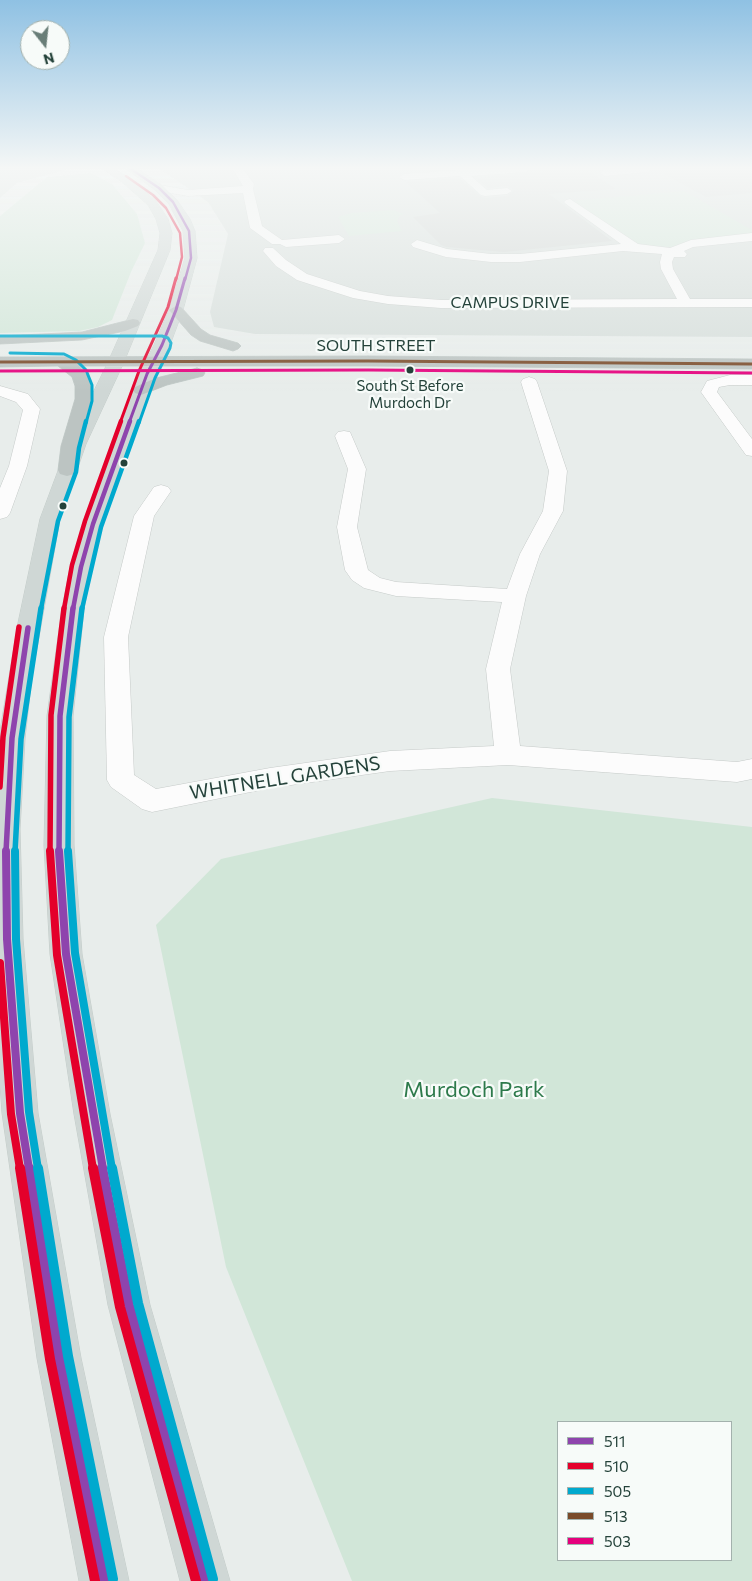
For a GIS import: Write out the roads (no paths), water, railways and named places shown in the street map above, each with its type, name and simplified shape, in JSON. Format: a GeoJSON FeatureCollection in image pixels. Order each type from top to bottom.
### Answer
{"type":"FeatureCollection","features":[{"type":"Feature","properties":{"kind":"highway"},"geometry":{"type":"LineString","coordinates":[[176,310],[196,332],[205,338],[233,346]]}},
{"type":"Feature","properties":{"kind":"highway"},"geometry":{"type":"LineString","coordinates":[[0,340],[82,336],[120,328],[132,323]]}},
{"type":"Feature","properties":{"kind":"highway","name":"SOUTH STREET"},"geometry":{"type":"LineString","coordinates":[[0,345],[122,344],[152,366]]}},
{"type":"Feature","properties":{"kind":"highway","name":"SOUTH STREET"},"geometry":{"type":"LineString","coordinates":[[152,366],[188,345],[252,346]]}},
{"type":"Feature","properties":{"kind":"highway","name":"SOUTH STREET"},"geometry":{"type":"LineString","coordinates":[[340,346],[506,347]]}},
{"type":"Feature","properties":{"kind":"highway"},"geometry":{"type":"LineString","coordinates":[[152,366],[180,376],[223,369],[309,367],[368,361]]}},
{"type":"Feature","properties":{"kind":"highway","name":"SOUTH STREET"},"geometry":{"type":"LineString","coordinates":[[0,362],[116,362],[152,366],[368,361],[752,364]]}},
{"type":"Feature","properties":{"kind":"highway"},"geometry":{"type":"LineString","coordinates":[[61,362],[71,367],[79,376],[83,386],[83,399],[70,446],[66,470]]}},
{"type":"Feature","properties":{"kind":"main road"},"geometry":{"type":"LineString","coordinates":[[104,1581],[59,1358],[20,1113],[8,940],[6,829],[12,738],[29,623],[50,519],[66,470],[161,259],[165,243]]}},
{"type":"Feature","properties":{"kind":"main road"},"geometry":{"type":"LineString","coordinates":[[190,243],[188,271],[176,310],[152,366],[93,524],[73,609],[60,716],[59,845],[68,964],[92,1114],[122,1267],[132,1315],[190,1533],[205,1581]]}},
{"type":"Feature","properties":{"kind":"street","name":"CAMPUS DRIVE"},"geometry":{"type":"LineString","coordinates":[[272,243],[276,246],[281,262],[302,277],[358,295],[441,304],[513,298],[752,303]]}},
{"type":"Feature","properties":{"kind":"street"},"geometry":{"type":"LineString","coordinates":[[276,246],[308,243]]}},
{"type":"Feature","properties":{"kind":"street"},"geometry":{"type":"LineString","coordinates":[[628,243],[634,247]]}},
{"type":"Feature","properties":{"kind":"street"},"geometry":{"type":"LineString","coordinates":[[685,302],[667,269],[666,257],[676,253],[682,247],[721,243]]}},
{"type":"Feature","properties":{"kind":"street"},"geometry":{"type":"LineString","coordinates":[[417,244],[430,250],[461,256],[502,258],[634,247],[676,253]]}},
{"type":"Feature","properties":{"kind":"street"},"geometry":{"type":"LineString","coordinates":[[471,265],[502,258]]}},
{"type":"Feature","properties":{"kind":"street"},"geometry":{"type":"LineString","coordinates":[[752,380],[730,380],[712,384],[709,392],[752,451]]}},
{"type":"Feature","properties":{"kind":"street"},"geometry":{"type":"LineString","coordinates":[[508,755],[498,669],[515,596],[530,554],[553,511],[558,471],[529,382]]}},
{"type":"Feature","properties":{"kind":"street"},"geometry":{"type":"LineString","coordinates":[[0,391],[22,398],[32,409],[18,466],[0,513]]}},
{"type":"Feature","properties":{"kind":"street"},"geometry":{"type":"LineString","coordinates":[[344,436],[358,470],[347,527],[356,570],[365,579],[396,589],[515,596]]}},
{"type":"Feature","properties":{"kind":"street","name":"WHITNELL GARDENS"},"geometry":{"type":"LineString","coordinates":[[161,491],[144,516],[116,637],[122,780],[152,801],[270,778],[390,761],[508,755],[737,772],[752,769]]}},
{"type":"Feature","properties":{"kind":"place","name":"South St Before Murdoch Dr"},"geometry":{"type":"Point","coordinates":[410,370]}},
{"type":"Feature","properties":{"kind":"park label","name":"Murdoch Park"},"geometry":{"type":"Point","coordinates":[474,1090]}}]}
